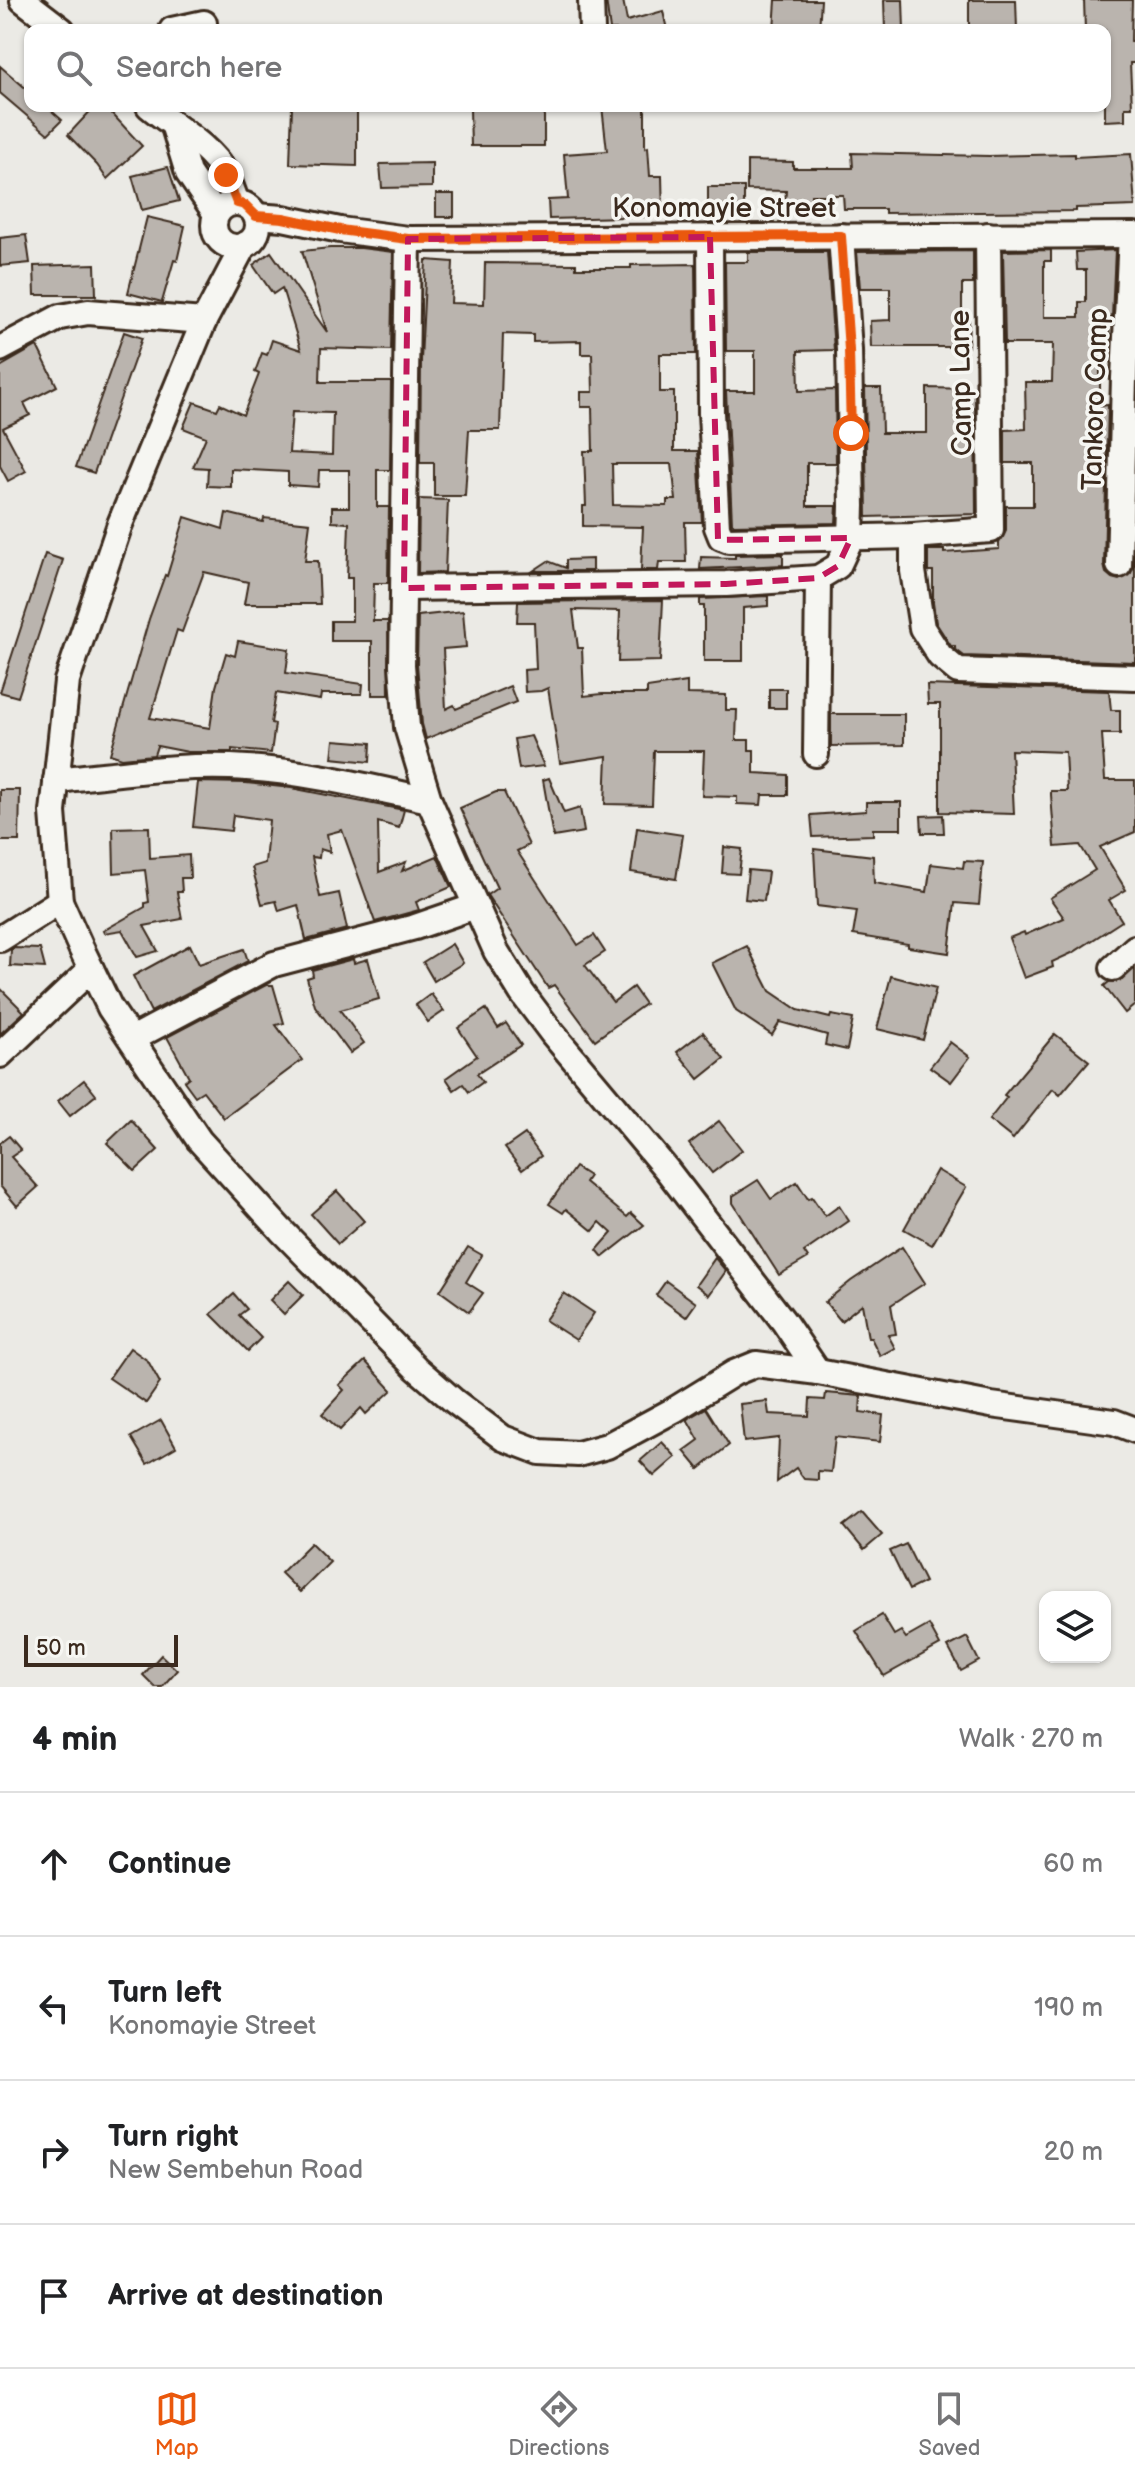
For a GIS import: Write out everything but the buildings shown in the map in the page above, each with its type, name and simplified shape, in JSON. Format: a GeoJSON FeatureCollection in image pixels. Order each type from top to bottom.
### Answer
{"type":"FeatureCollection","features":[{"type":"Feature","properties":{"kind":"street"},"geometry":{"type":"LineString","coordinates":[[23,0],[54,24]]}},
{"type":"Feature","properties":{"kind":"street"},"geometry":{"type":"LineString","coordinates":[[591,0],[592,24]]}},
{"type":"Feature","properties":{"kind":"street"},"geometry":{"type":"LineString","coordinates":[[199,24],[204,23]]}},
{"type":"Feature","properties":{"kind":"street"},"geometry":{"type":"LineString","coordinates":[[156,112],[200,144],[218,163],[226,175],[237,224],[216,297],[120,524],[67,681],[53,812],[60,901],[110,1008],[199,1140],[281,1230],[416,1368],[503,1438],[540,1452],[578,1454],[607,1446],[734,1373],[756,1364],[818,1372],[991,1405],[1128,1421]]}},
{"type":"Feature","properties":{"kind":"street","name":"Konomayie Street"},"geometry":{"type":"LineString","coordinates":[[237,224],[314,224],[408,239],[1133,235]]}},
{"type":"Feature","properties":{"kind":"street","name":"Camp Lane"},"geometry":{"type":"LineString","coordinates":[[913,536],[991,530],[988,235]]}},
{"type":"Feature","properties":{"kind":"street","name":"Tankoro Camp"},"geometry":{"type":"LineString","coordinates":[[1119,565],[1124,378],[1133,235]]}},
{"type":"Feature","properties":{"kind":"street"},"geometry":{"type":"LineString","coordinates":[[404,588],[726,584],[818,578],[838,566],[851,538],[849,350],[841,236]]}},
{"type":"Feature","properties":{"kind":"street"},"geometry":{"type":"LineString","coordinates":[[710,237],[711,413],[717,527],[721,537],[729,540],[913,536],[913,571],[922,628],[940,656],[958,671],[1135,677]]}},
{"type":"Feature","properties":{"kind":"street"},"geometry":{"type":"LineString","coordinates":[[408,239],[402,665],[407,727],[429,800],[496,951],[530,1003],[730,1250],[818,1372]]}},
{"type":"Feature","properties":{"kind":"street"},"geometry":{"type":"LineString","coordinates":[[0,349],[60,317],[88,312],[204,321]]}},
{"type":"Feature","properties":{"kind":"street"},"geometry":{"type":"LineString","coordinates":[[816,754],[818,578]]}},
{"type":"Feature","properties":{"kind":"street"},"geometry":{"type":"LineString","coordinates":[[56,780],[197,767],[245,768],[308,774],[429,800]]}},
{"type":"Feature","properties":{"kind":"street"},"geometry":{"type":"LineString","coordinates":[[0,939],[60,901]]}},
{"type":"Feature","properties":{"kind":"street"},"geometry":{"type":"LineString","coordinates":[[132,1039],[274,964],[415,927],[476,906]]}},
{"type":"Feature","properties":{"kind":"street"},"geometry":{"type":"LineString","coordinates":[[1113,968],[1135,948]]}},
{"type":"Feature","properties":{"kind":"street"},"geometry":{"type":"LineString","coordinates":[[0,1055],[91,969]]}},
{"type":"Feature","properties":{"kind":"highlighted area"},"geometry":{"type":"Polygon","coordinates":[[[710,237],[718,540],[851,538],[838,566],[818,578],[726,584],[404,588],[408,239],[710,237]]]}},
{"type":"Feature","properties":{"kind":"route"},"geometry":{"type":"LineString","coordinates":[[226,175],[237,203],[251,209],[256,216],[408,239],[841,236],[851,433]]}}]}
